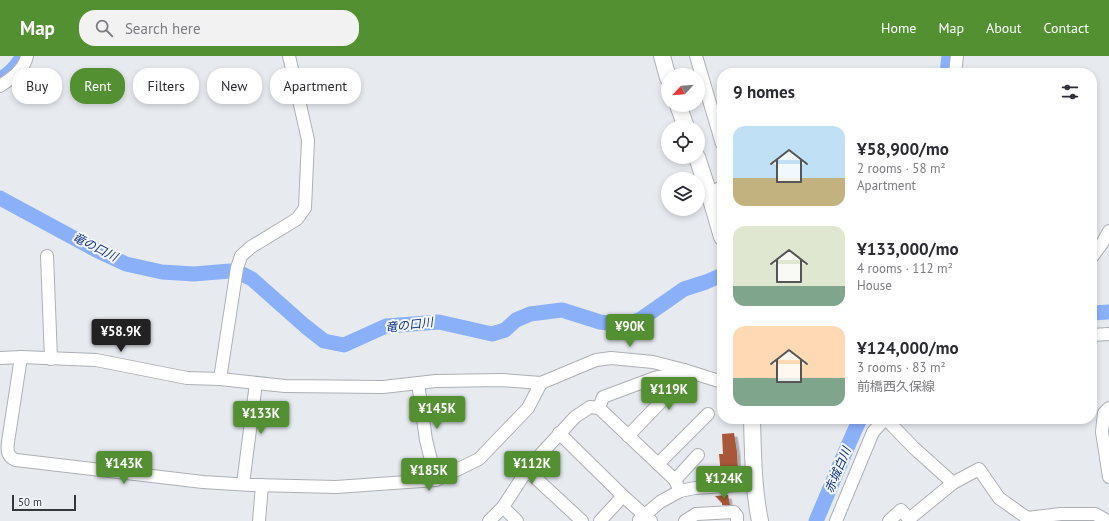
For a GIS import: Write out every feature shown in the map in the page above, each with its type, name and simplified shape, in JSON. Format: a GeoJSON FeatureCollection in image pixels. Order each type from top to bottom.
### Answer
{"type":"FeatureCollection","features":[{"type":"Feature","properties":{"kind":"main road"},"geometry":{"type":"LineString","coordinates":[[662,56],[665,68]]}},
{"type":"Feature","properties":{"kind":"main road"},"geometry":{"type":"LineString","coordinates":[[701,164],[716,190]]}},
{"type":"Feature","properties":{"kind":"main road"},"geometry":{"type":"LineString","coordinates":[[752,424],[756,502],[760,521]]}},
{"type":"Feature","properties":{"kind":"street"},"geometry":{"type":"LineString","coordinates":[[0,86],[21,69],[27,56]]}},
{"type":"Feature","properties":{"kind":"street"},"geometry":{"type":"LineString","coordinates":[[220,379],[237,268],[241,256],[251,247],[297,219],[304,208],[308,140],[289,56]]}},
{"type":"Feature","properties":{"kind":"street"},"geometry":{"type":"LineString","coordinates":[[696,56],[717,127]]}},
{"type":"Feature","properties":{"kind":"street"},"geometry":{"type":"LineString","coordinates":[[956,68],[957,56]]}},
{"type":"Feature","properties":{"kind":"street"},"geometry":{"type":"LineString","coordinates":[[1097,253],[1106,245],[1109,231]]}},
{"type":"Feature","properties":{"kind":"street"},"geometry":{"type":"LineString","coordinates":[[47,256],[51,359]]}},
{"type":"Feature","properties":{"kind":"street"},"geometry":{"type":"LineString","coordinates":[[1097,335],[1109,334]]}},
{"type":"Feature","properties":{"kind":"street"},"geometry":{"type":"LineString","coordinates":[[21,357],[8,442],[4,452],[10,457],[16,460],[203,482],[262,485],[336,487],[436,480],[479,458],[528,408],[541,383]]}},
{"type":"Feature","properties":{"kind":"street"},"geometry":{"type":"LineString","coordinates":[[0,358],[21,357],[96,360],[187,378],[220,379],[285,386],[383,387],[436,381],[502,380],[541,383],[596,360],[611,358],[653,362],[717,380]]}},
{"type":"Feature","properties":{"kind":"street"},"geometry":{"type":"LineString","coordinates":[[599,408],[603,398],[654,378],[670,375],[684,370]]}},
{"type":"Feature","properties":{"kind":"street"},"geometry":{"type":"LineString","coordinates":[[628,436],[678,384],[684,370]]}},
{"type":"Feature","properties":{"kind":"street"},"geometry":{"type":"LineString","coordinates":[[243,484],[256,383]]}},
{"type":"Feature","properties":{"kind":"street"},"geometry":{"type":"LineString","coordinates":[[418,383],[426,440],[436,480]]}},
{"type":"Feature","properties":{"kind":"street"},"geometry":{"type":"LineString","coordinates":[[490,521],[503,507],[527,470],[559,433],[575,417],[590,407],[599,408],[675,480],[680,491]]}},
{"type":"Feature","properties":{"kind":"street"},"geometry":{"type":"LineString","coordinates":[[1109,408],[1104,413],[1102,432],[1109,477]]}},
{"type":"Feature","properties":{"kind":"street"},"geometry":{"type":"LineString","coordinates":[[658,464],[708,414]]}},
{"type":"Feature","properties":{"kind":"street"},"geometry":{"type":"LineString","coordinates":[[836,521],[873,432],[880,424]]}},
{"type":"Feature","properties":{"kind":"street"},"geometry":{"type":"LineString","coordinates":[[891,424],[914,448],[953,483]]}},
{"type":"Feature","properties":{"kind":"street"},"geometry":{"type":"LineString","coordinates":[[559,433],[645,519],[660,502],[680,491],[695,488],[755,484]]}},
{"type":"Feature","properties":{"kind":"street"},"geometry":{"type":"LineString","coordinates":[[675,480],[698,455]]}},
{"type":"Feature","properties":{"kind":"street"},"geometry":{"type":"LineString","coordinates":[[890,521],[900,510],[910,520],[953,483],[979,469],[999,498],[1027,518],[1061,514],[1095,514],[1108,521]]}},
{"type":"Feature","properties":{"kind":"street"},"geometry":{"type":"LineString","coordinates":[[527,470],[582,521]]}},
{"type":"Feature","properties":{"kind":"street"},"geometry":{"type":"LineString","coordinates":[[259,521],[262,485]]}},
{"type":"Feature","properties":{"kind":"street"},"geometry":{"type":"LineString","coordinates":[[600,521],[623,496]]}},
{"type":"Feature","properties":{"kind":"street"},"geometry":{"type":"LineString","coordinates":[[503,507],[517,521]]}},
{"type":"Feature","properties":{"kind":"street"},"geometry":{"type":"LineString","coordinates":[[685,521],[696,514],[734,512],[737,516],[737,521]]}},
{"type":"Feature","properties":{"kind":"building"},"geometry":{"type":"Polygon","coordinates":[[[734,433],[738,473],[721,475],[719,454],[723,454],[722,434],[734,433]]]}},
{"type":"Feature","properties":{"kind":"building"},"geometry":{"type":"Polygon","coordinates":[[[728,495],[730,505],[722,505],[722,503],[715,496],[728,495]]]}},
{"type":"Feature","properties":{"kind":"waterway"},"geometry":{"type":"LineString","coordinates":[[0,76],[11,68],[19,56]]}},
{"type":"Feature","properties":{"kind":"waterway","name":"竜の口川"},"geometry":{"type":"LineString","coordinates":[[948,68],[949,56]]}},
{"type":"Feature","properties":{"kind":"waterway","name":"竜の口川"},"geometry":{"type":"LineString","coordinates":[[0,198],[98,251],[126,264],[162,272],[194,274],[230,271],[242,274],[252,279],[324,341],[344,345],[386,326],[439,322],[492,334],[505,330],[516,320],[530,314],[562,310],[600,322],[624,325],[641,319],[684,289],[717,277]]}},
{"type":"Feature","properties":{"kind":"waterway","name":"赤城白川"},"geometry":{"type":"LineString","coordinates":[[1097,313],[1109,312]]}},
{"type":"Feature","properties":{"kind":"waterway","name":"赤城白川"},"geometry":{"type":"LineString","coordinates":[[816,521],[858,424]]}}]}
